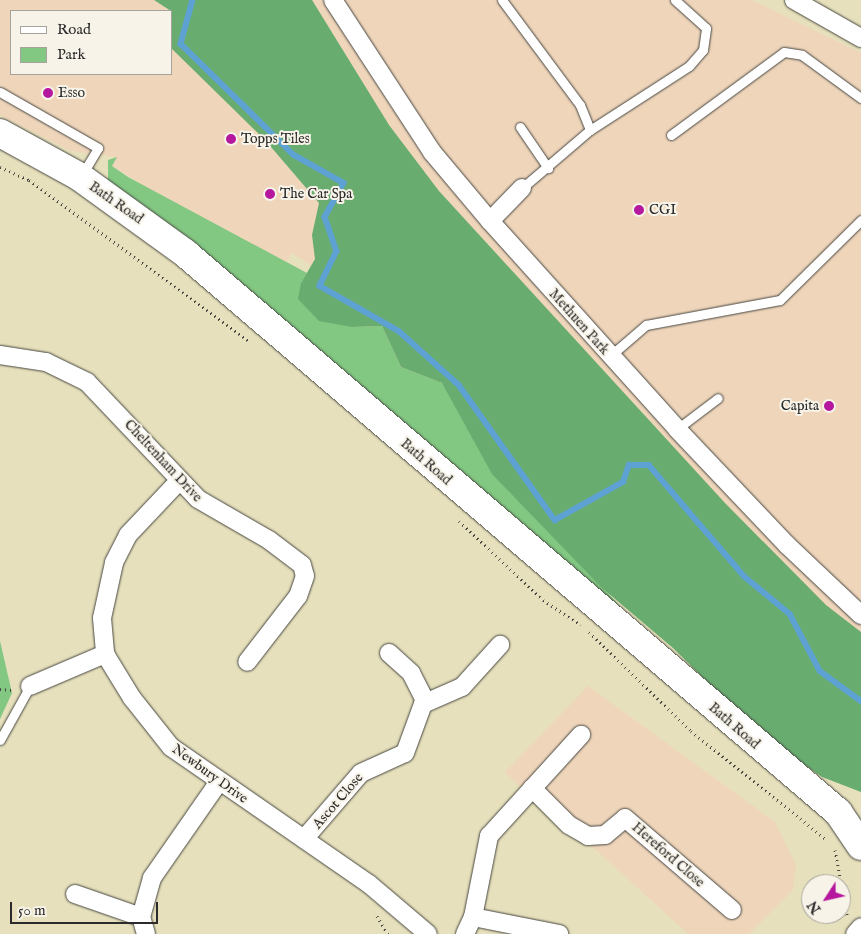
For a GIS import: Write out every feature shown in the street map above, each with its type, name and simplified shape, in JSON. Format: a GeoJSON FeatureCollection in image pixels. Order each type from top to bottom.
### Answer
{"type":"FeatureCollection","features":[{"type":"Feature","properties":{"kind":"main road","name":"Bath Road"},"geometry":{"type":"LineString","coordinates":[[0,133],[80,177],[185,253],[850,816],[861,846]]}},
{"type":"Feature","properties":{"kind":"street","name":"Methuen Park"},"geometry":{"type":"LineString","coordinates":[[333,0],[432,152],[490,221],[610,356],[787,545],[861,615]]}},
{"type":"Feature","properties":{"kind":"street"},"geometry":{"type":"LineString","coordinates":[[794,0],[861,38]]}},
{"type":"Feature","properties":{"kind":"street"},"geometry":{"type":"LineString","coordinates":[[490,221],[522,188]]}},
{"type":"Feature","properties":{"kind":"street","name":"Cheltenham Drive"},"geometry":{"type":"LineString","coordinates":[[0,355],[46,362],[87,382],[179,481],[222,517],[292,555],[305,570],[298,596],[247,662]]}},
{"type":"Feature","properties":{"kind":"street","name":"Newbury Drive"},"geometry":{"type":"LineString","coordinates":[[179,481],[134,528],[114,563],[102,618],[105,654],[157,731],[218,783],[369,884],[428,934]]}},
{"type":"Feature","properties":{"kind":"street"},"geometry":{"type":"LineString","coordinates":[[388,653],[411,672],[426,702],[462,687],[500,645]]}},
{"type":"Feature","properties":{"kind":"street"},"geometry":{"type":"LineString","coordinates":[[30,686],[105,654]]}},
{"type":"Feature","properties":{"kind":"street","name":"Ascot Close"},"geometry":{"type":"LineString","coordinates":[[304,839],[361,773],[405,753],[426,702]]}},
{"type":"Feature","properties":{"kind":"street"},"geometry":{"type":"LineString","coordinates":[[465,934],[473,918],[489,836],[582,734]]}},
{"type":"Feature","properties":{"kind":"street"},"geometry":{"type":"LineString","coordinates":[[75,894],[144,926],[152,878],[218,783]]}},
{"type":"Feature","properties":{"kind":"street","name":"Hereford Close"},"geometry":{"type":"LineString","coordinates":[[532,788],[569,825],[588,836],[605,835],[625,818],[732,910]]}},
{"type":"Feature","properties":{"kind":"street"},"geometry":{"type":"LineString","coordinates":[[473,918],[560,934]]}},
{"type":"Feature","properties":{"kind":"lane"},"geometry":{"type":"LineString","coordinates":[[502,0],[588,118],[590,130]]}},
{"type":"Feature","properties":{"kind":"lane"},"geometry":{"type":"LineString","coordinates":[[522,188],[548,168],[590,130],[689,66],[703,50],[706,28],[676,0]]}},
{"type":"Feature","properties":{"kind":"lane"},"geometry":{"type":"LineString","coordinates":[[671,135],[784,52],[802,56],[861,98]]}},
{"type":"Feature","properties":{"kind":"lane"},"geometry":{"type":"LineString","coordinates":[[0,92],[98,148],[80,177]]}},
{"type":"Feature","properties":{"kind":"lane"},"geometry":{"type":"LineString","coordinates":[[520,127],[548,168]]}},
{"type":"Feature","properties":{"kind":"lane"},"geometry":{"type":"LineString","coordinates":[[610,356],[646,324],[780,300],[861,220]]}},
{"type":"Feature","properties":{"kind":"lane"},"geometry":{"type":"LineString","coordinates":[[677,428],[718,398]]}},
{"type":"Feature","properties":{"kind":"lane"},"geometry":{"type":"LineString","coordinates":[[0,740],[30,686]]}},
{"type":"Feature","properties":{"kind":"path"},"geometry":{"type":"LineString","coordinates":[[0,167],[29,180],[257,347]]}},
{"type":"Feature","properties":{"kind":"path"},"geometry":{"type":"LineString","coordinates":[[452,514],[543,600],[586,628],[691,731],[833,844],[854,928]]}},
{"type":"Feature","properties":{"kind":"shaded area"},"geometry":{"type":"Polygon","coordinates":[[[0,0],[752,0],[861,53],[861,682],[805,585],[292,253],[285,263],[175,205],[112,166],[116,157],[71,151],[0,115],[0,0]]]}},
{"type":"Feature","properties":{"kind":"shaded area"},"geometry":{"type":"Polygon","coordinates":[[[588,686],[775,822],[796,865],[793,890],[749,934],[688,934],[596,850],[565,830],[505,772],[588,686]]]}},
{"type":"Feature","properties":{"kind":"green space"},"geometry":{"type":"Polygon","coordinates":[[[154,0],[312,0],[389,125],[439,191],[725,503],[826,605],[861,632],[861,792],[822,777],[760,734],[673,648],[601,587],[492,474],[442,383],[401,367],[382,326],[352,327],[319,321],[298,299],[301,283],[315,259],[312,235],[319,203],[265,140],[172,49],[172,10],[154,0]]]}},
{"type":"Feature","properties":{"kind":"green space"},"geometry":{"type":"Polygon","coordinates":[[[117,157],[112,166],[128,177],[307,273],[301,283],[352,327],[382,326],[401,367],[442,383],[555,535],[658,648],[108,185],[108,160],[117,157]]]}},
{"type":"Feature","properties":{"kind":"green space"},"geometry":{"type":"Polygon","coordinates":[[[0,641],[12,693],[0,719],[0,641]]]}},
{"type":"Feature","properties":{"kind":"waterway"},"geometry":{"type":"LineString","coordinates":[[193,0],[181,44],[294,155],[344,183],[325,217],[337,251],[320,286],[399,331],[459,385],[555,520],[623,482],[629,465],[649,465],[744,576],[790,614],[820,671],[861,701]]}},
{"type":"Feature","properties":{"kind":"place","name":"Esso"},"geometry":{"type":"Point","coordinates":[48,93]}},
{"type":"Feature","properties":{"kind":"place","name":"Topps Tiles"},"geometry":{"type":"Point","coordinates":[231,139]}},
{"type":"Feature","properties":{"kind":"place","name":"The Car Spa"},"geometry":{"type":"Point","coordinates":[270,194]}},
{"type":"Feature","properties":{"kind":"place","name":"CGI"},"geometry":{"type":"Point","coordinates":[639,210]}},
{"type":"Feature","properties":{"kind":"place","name":"Capita"},"geometry":{"type":"Point","coordinates":[829,406]}}]}
